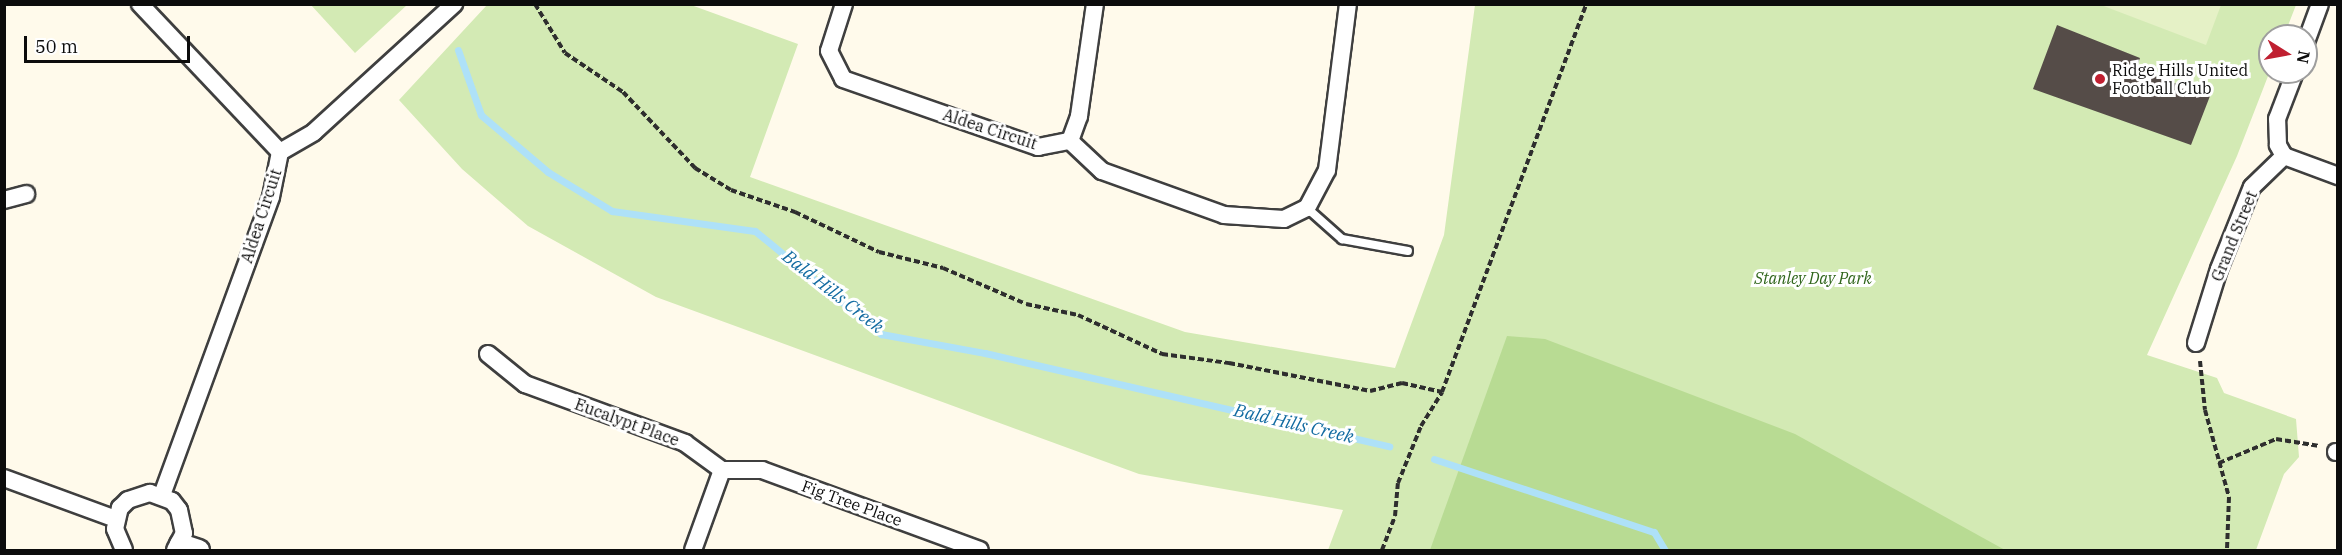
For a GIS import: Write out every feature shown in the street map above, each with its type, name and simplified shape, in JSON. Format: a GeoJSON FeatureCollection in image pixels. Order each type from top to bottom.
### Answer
{"type":"FeatureCollection","features":[{"type":"Feature","properties":{"kind":"street"},"geometry":{"type":"LineString","coordinates":[[140,4],[280,152]]}},
{"type":"Feature","properties":{"kind":"street","name":"Aldea Circuit"},"geometry":{"type":"LineString","coordinates":[[162,495],[271,197],[280,152],[314,132],[454,4]]}},
{"type":"Feature","properties":{"kind":"street","name":"Aldea Circuit"},"geometry":{"type":"LineString","coordinates":[[844,4],[829,51],[843,79],[1038,147],[1070,141]]}},
{"type":"Feature","properties":{"kind":"street"},"geometry":{"type":"LineString","coordinates":[[1095,4],[1079,116],[1070,141],[1102,171],[1224,215],[1284,219],[1307,208],[1327,170],[1348,4]]}},
{"type":"Feature","properties":{"kind":"street"},"geometry":{"type":"LineString","coordinates":[[2313,24],[2320,4]]}},
{"type":"Feature","properties":{"kind":"street"},"geometry":{"type":"LineString","coordinates":[[2290,84],[2277,119],[2277,145],[2284,156],[2337,176]]}},
{"type":"Feature","properties":{"kind":"street","name":"Grand Street"},"geometry":{"type":"LineString","coordinates":[[2196,343],[2252,187],[2284,156]]}},
{"type":"Feature","properties":{"kind":"street"},"geometry":{"type":"LineString","coordinates":[[4,200],[26,194]]}},
{"type":"Feature","properties":{"kind":"street","name":"Eucalypt Place"},"geometry":{"type":"LineString","coordinates":[[488,354],[525,384],[685,443],[722,470]]}},
{"type":"Feature","properties":{"kind":"street"},"geometry":{"type":"LineString","coordinates":[[693,550],[722,470]]}},
{"type":"Feature","properties":{"kind":"street","name":"Fig Tree Place"},"geometry":{"type":"LineString","coordinates":[[722,470],[762,470],[980,550]]}},
{"type":"Feature","properties":{"kind":"street"},"geometry":{"type":"LineString","coordinates":[[4,478],[116,519]]}},
{"type":"Feature","properties":{"kind":"street"},"geometry":{"type":"LineString","coordinates":[[124,550],[116,539],[116,519],[128,500],[150,493],[162,495],[172,501],[184,521],[185,548]]}},
{"type":"Feature","properties":{"kind":"lane"},"geometry":{"type":"LineString","coordinates":[[1307,208],[1342,239],[1408,251]]}},
{"type":"Feature","properties":{"kind":"path"},"geometry":{"type":"LineString","coordinates":[[535,4],[565,54],[623,92],[695,168],[731,190],[795,212],[879,252],[942,268],[1026,304],[1078,315],[1162,354],[1229,363],[1370,392],[1402,382],[1442,392]]}},
{"type":"Feature","properties":{"kind":"path"},"geometry":{"type":"LineString","coordinates":[[1382,550],[1395,516],[1398,483],[1421,426],[1442,392],[1586,4]]}},
{"type":"Feature","properties":{"kind":"path"},"geometry":{"type":"LineString","coordinates":[[2196,343],[2203,370],[2205,410],[2229,496],[2227,550]]}},
{"type":"Feature","properties":{"kind":"path"},"geometry":{"type":"LineString","coordinates":[[2219,463],[2276,439],[2302,440],[2337,452]]}},
{"type":"Feature","properties":{"kind":"green space"},"geometry":{"type":"Polygon","coordinates":[[[311,5],[407,5],[355,53],[311,5]]]}},
{"type":"Feature","properties":{"kind":"green space","name":"Stanley Day Park"},"geometry":{"type":"Polygon","coordinates":[[[487,5],[691,5],[798,44],[750,177],[1185,332],[1395,368],[1444,235],[1475,5],[2296,5],[2289,24],[2258,24],[2258,84],[2265,84],[2237,156],[2147,355],[2217,378],[2224,393],[2296,419],[2299,457],[2284,474],[2256,550],[1328,550],[1343,510],[1139,474],[656,297],[528,226],[462,169],[399,100],[487,5]]]}},
{"type":"Feature","properties":{"kind":"green space"},"geometry":{"type":"Polygon","coordinates":[[[2101,5],[2221,5],[2206,45],[2101,5]]]}},
{"type":"Feature","properties":{"kind":"green space"},"geometry":{"type":"Polygon","coordinates":[[[1507,336],[1545,339],[1795,434],[2005,550],[1430,550],[1507,336]]]}},
{"type":"Feature","properties":{"kind":"building","name":"Ridge Hills United Football Club"},"geometry":{"type":"Polygon","coordinates":[[[2057,25],[2140,58],[2136,69],[2210,96],[2191,145],[2033,89],[2057,25]]]}},
{"type":"Feature","properties":{"kind":"waterway","name":"Bald Hills Creek"},"geometry":{"type":"LineString","coordinates":[[458,50],[481,115],[548,172],[612,211],[755,231],[881,334],[985,353],[1389,446]]}},
{"type":"Feature","properties":{"kind":"waterway","name":"Bald Hills Creek"},"geometry":{"type":"LineString","coordinates":[[1434,459],[1654,532],[1665,550]]}},
{"type":"Feature","properties":{"kind":"place","name":"Ridge Hills United Football Club"},"geometry":{"type":"Point","coordinates":[2100,79]}}]}
